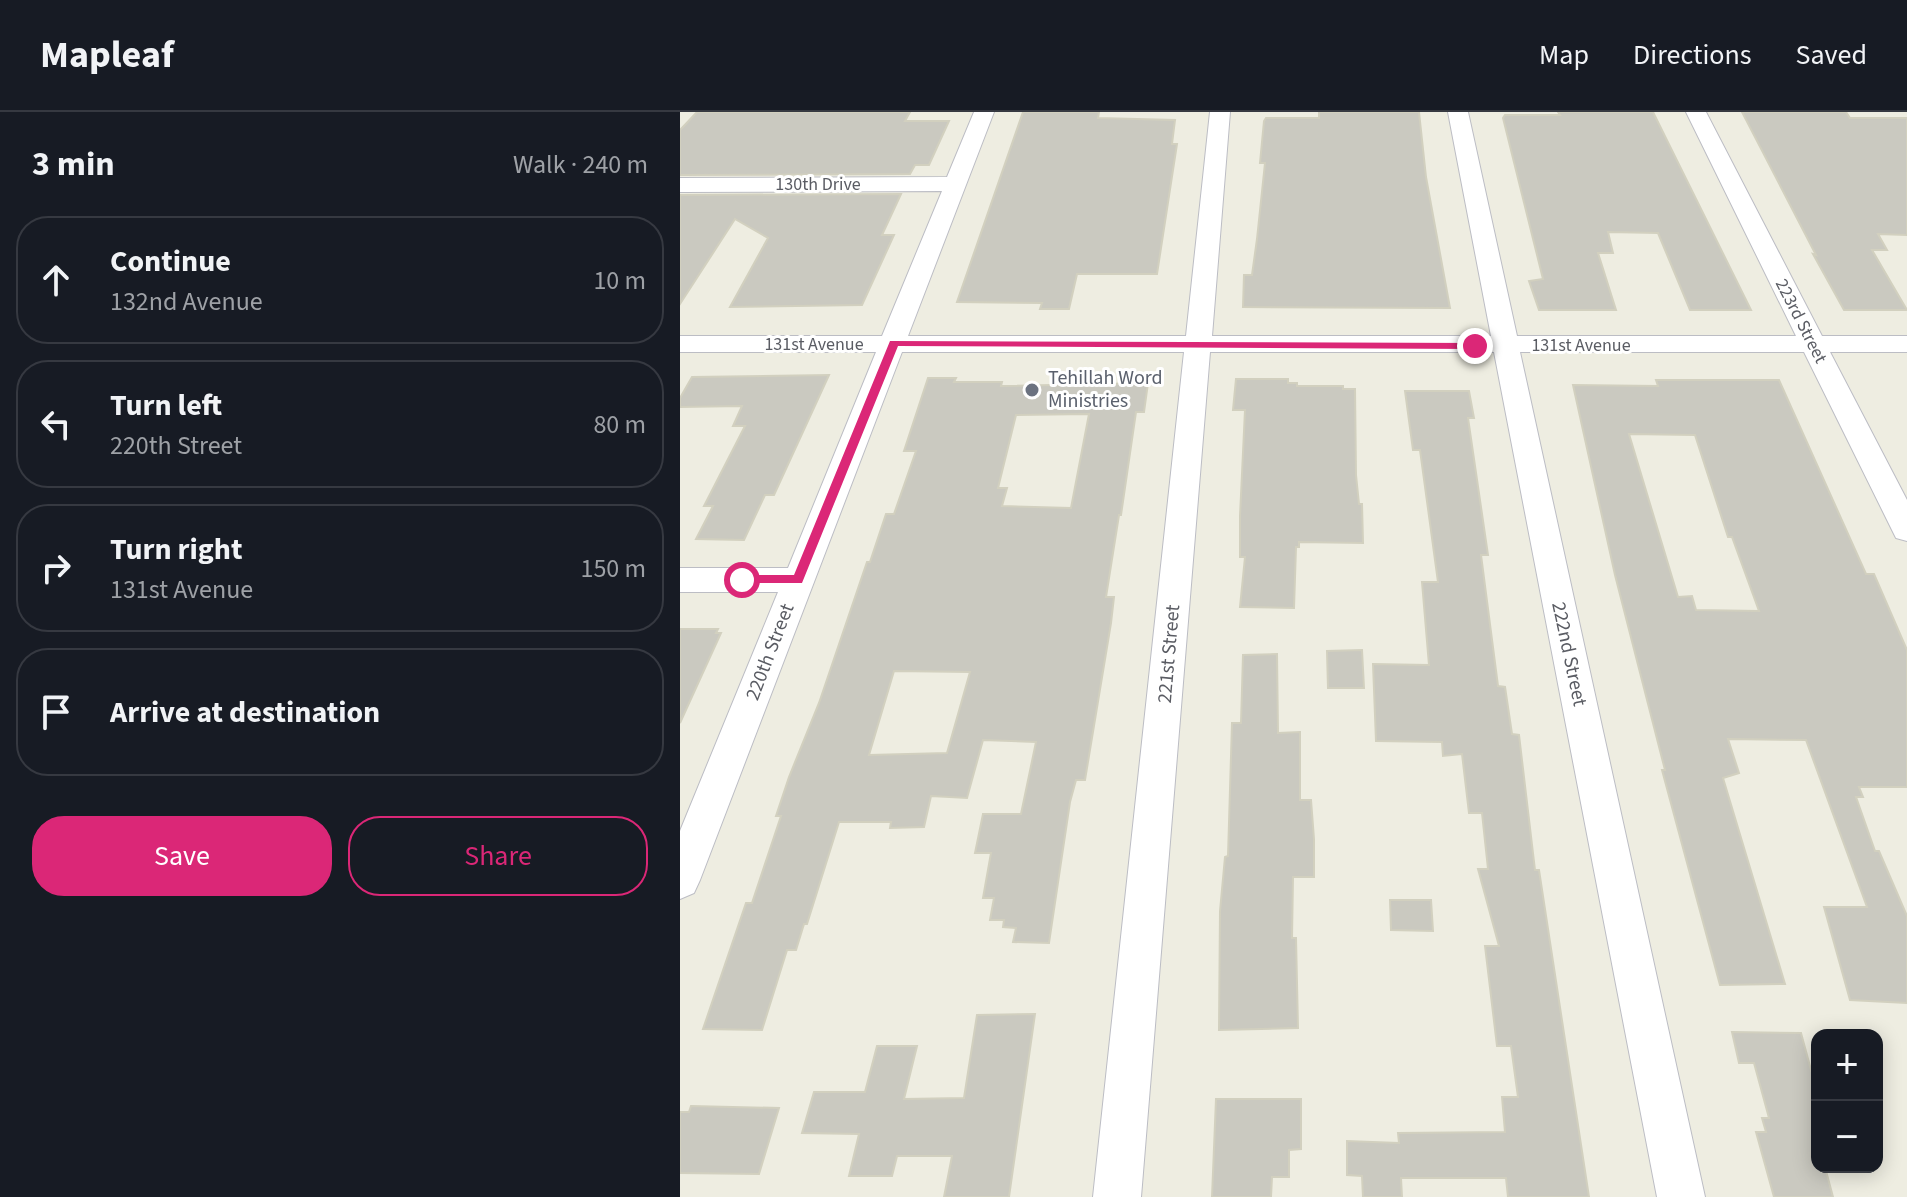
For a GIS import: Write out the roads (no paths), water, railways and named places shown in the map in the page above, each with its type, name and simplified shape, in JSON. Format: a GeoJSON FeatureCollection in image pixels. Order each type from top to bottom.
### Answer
{"type":"FeatureCollection","features":[{"type":"Feature","properties":{"kind":"street","name":"220th Street"},"geometry":{"type":"LineString","coordinates":[[680,880],[984,112]]}},
{"type":"Feature","properties":{"kind":"street","name":"221st Street"},"geometry":{"type":"LineString","coordinates":[[1117,1197],[1220,112]]}},
{"type":"Feature","properties":{"kind":"street","name":"222nd Street"},"geometry":{"type":"LineString","coordinates":[[1458,112],[1681,1197]]}},
{"type":"Feature","properties":{"kind":"street","name":"223rd Street"},"geometry":{"type":"LineString","coordinates":[[1696,112],[1907,530]]}},
{"type":"Feature","properties":{"kind":"street","name":"130th Drive"},"geometry":{"type":"LineString","coordinates":[[680,185],[955,184]]}},
{"type":"Feature","properties":{"kind":"street","name":"131st Avenue"},"geometry":{"type":"LineString","coordinates":[[680,344],[1907,344]]}},
{"type":"Feature","properties":{"kind":"street"},"geometry":{"type":"LineString","coordinates":[[680,580],[798,580]]}},
{"type":"Feature","properties":{"kind":"place","name":"Tehillah Word Ministries"},"geometry":{"type":"Point","coordinates":[1032,390]}}]}
